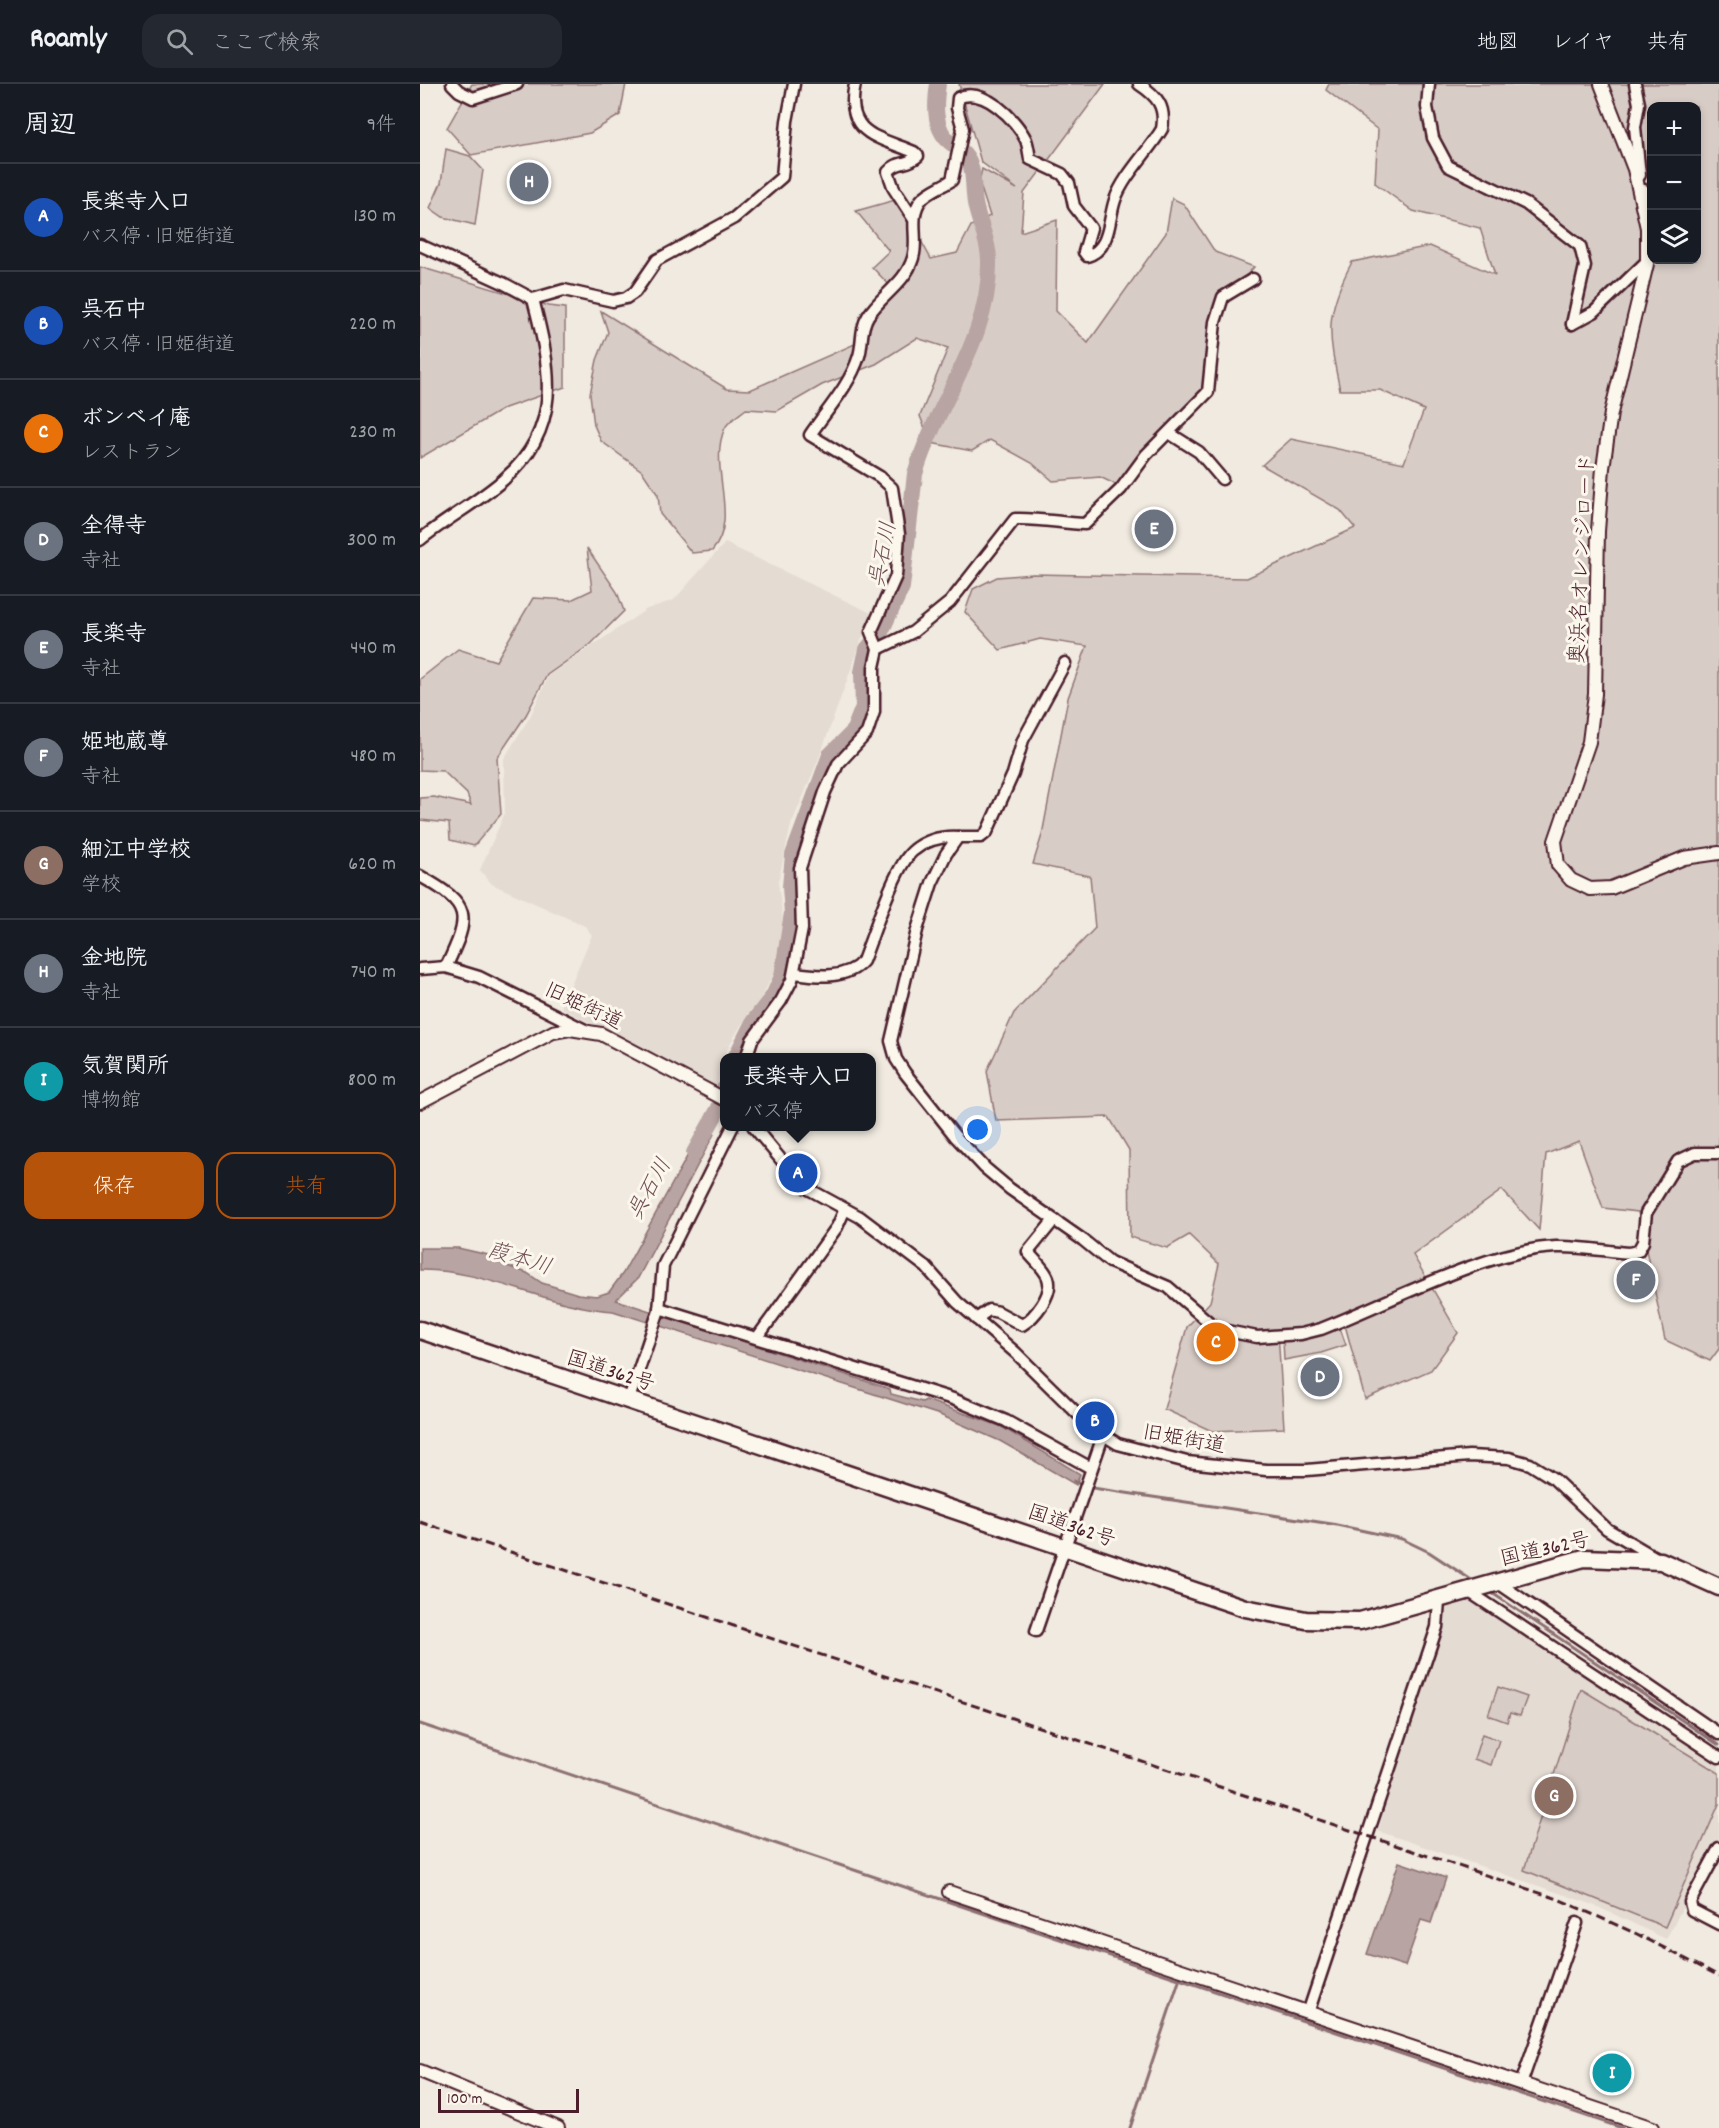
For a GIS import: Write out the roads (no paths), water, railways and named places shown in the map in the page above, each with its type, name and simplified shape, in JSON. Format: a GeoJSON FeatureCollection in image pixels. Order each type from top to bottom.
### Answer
{"type":"FeatureCollection","features":[{"type":"Feature","properties":{"kind":"highway","name":"国道362号"},"geometry":{"type":"LineString","coordinates":[[420,1330],[1245,1608],[1306,1620],[1360,1621],[1438,1601],[1584,1558],[1661,1561],[1719,1587]]}},
{"type":"Feature","properties":{"kind":"street"},"geometry":{"type":"LineString","coordinates":[[452,84],[459,92],[473,98],[517,84]]}},
{"type":"Feature","properties":{"kind":"street"},"geometry":{"type":"LineString","coordinates":[[420,245],[533,299],[564,290],[613,301],[626,298],[635,292],[657,260],[734,218],[782,177],[786,121],[794,84]]}},
{"type":"Feature","properties":{"kind":"street"},"geometry":{"type":"LineString","coordinates":[[855,84],[853,112],[863,130],[872,137],[914,152],[918,156],[914,160],[894,164],[888,172],[894,189],[914,218]]}},
{"type":"Feature","properties":{"kind":"street"},"geometry":{"type":"LineString","coordinates":[[748,1053],[752,1040],[781,1001],[794,973],[802,929],[800,868],[825,792],[838,764],[867,733],[874,712],[874,667],[877,648],[871,632],[896,576],[899,534],[892,488],[880,477],[810,435],[849,378],[860,355],[861,335],[868,316],[902,279],[913,259],[916,240],[914,218],[921,199],[952,180],[963,129],[957,108],[958,98],[964,95],[980,97],[1010,118],[1026,140],[1030,159],[1062,174],[1069,183],[1074,206],[1091,228],[1084,252],[1087,256],[1095,254],[1109,230],[1115,199],[1162,129],[1164,119],[1161,104],[1156,96],[1140,84]]}},
{"type":"Feature","properties":{"kind":"street"},"geometry":{"type":"LineString","coordinates":[[1429,84],[1427,107],[1433,138],[1437,151],[1449,166],[1526,204],[1580,246],[1585,266],[1572,324],[1594,312],[1647,264]]}},
{"type":"Feature","properties":{"kind":"street","name":"奥浜名オレンジロード"},"geometry":{"type":"LineString","coordinates":[[1601,84],[1634,169],[1647,228]]}},
{"type":"Feature","properties":{"kind":"street"},"geometry":{"type":"LineString","coordinates":[[1635,84],[1639,104],[1635,127],[1637,160],[1650,210]]}},
{"type":"Feature","properties":{"kind":"street","name":"奥浜名オレンジロード"},"geometry":{"type":"LineString","coordinates":[[1647,264],[1611,413],[1603,468],[1598,531],[1595,694],[1589,742],[1555,841],[1558,865],[1571,880],[1590,890],[1611,888],[1683,858],[1719,853]]}},
{"type":"Feature","properties":{"kind":"street"},"geometry":{"type":"LineString","coordinates":[[877,648],[913,632],[950,602],[1015,519],[1035,518],[1059,523],[1084,524],[1121,489],[1146,454],[1208,392],[1215,322],[1223,297],[1253,279]]}},
{"type":"Feature","properties":{"kind":"street"},"geometry":{"type":"LineString","coordinates":[[420,540],[502,481],[529,454],[540,434],[550,395],[548,370],[533,299]]}},
{"type":"Feature","properties":{"kind":"street"},"geometry":{"type":"LineString","coordinates":[[1169,433],[1199,452],[1222,479]]}},
{"type":"Feature","properties":{"kind":"street"},"geometry":{"type":"LineString","coordinates":[[794,973],[832,975],[856,969],[863,961],[894,883],[912,851],[936,838],[981,837],[987,832],[1014,774],[1023,740],[1065,663]]}},
{"type":"Feature","properties":{"kind":"street"},"geometry":{"type":"LineString","coordinates":[[958,837],[946,854],[932,882],[917,930],[891,1041],[896,1059],[904,1073],[955,1136],[993,1175],[1110,1262],[1168,1287],[1217,1329],[1257,1337],[1301,1334],[1331,1325],[1487,1262],[1534,1249],[1558,1247],[1629,1253],[1638,1251],[1643,1242],[1646,1213],[1664,1180],[1678,1161],[1695,1153],[1719,1152]]}},
{"type":"Feature","properties":{"kind":"street"},"geometry":{"type":"LineString","coordinates":[[420,876],[441,888],[462,910],[464,922],[462,934],[446,967]]}},
{"type":"Feature","properties":{"kind":"street","name":"旧姫街道"},"geometry":{"type":"LineString","coordinates":[[420,969],[446,967],[479,977],[585,1030],[601,1034],[720,1097]]}},
{"type":"Feature","properties":{"kind":"street"},"geometry":{"type":"LineString","coordinates":[[420,1102],[553,1032],[585,1030]]}},
{"type":"Feature","properties":{"kind":"street"},"geometry":{"type":"LineString","coordinates":[[629,1399],[659,1309],[663,1266],[731,1131]]}},
{"type":"Feature","properties":{"kind":"street","name":"旧姫街道"},"geometry":{"type":"LineString","coordinates":[[757,1131],[803,1186],[885,1233],[926,1267],[957,1302],[1103,1436],[1125,1447],[1187,1462],[1266,1470],[1306,1470],[1469,1456],[1509,1458],[1530,1464],[1554,1479],[1607,1529],[1661,1561]]}},
{"type":"Feature","properties":{"kind":"street"},"geometry":{"type":"LineString","coordinates":[[757,1338],[837,1227],[845,1209]]}},
{"type":"Feature","properties":{"kind":"street"},"geometry":{"type":"LineString","coordinates":[[976,1319],[989,1310],[998,1312],[1022,1325],[1031,1320],[1050,1289],[1048,1277],[1028,1252],[1054,1220]]}},
{"type":"Feature","properties":{"kind":"street"},"geometry":{"type":"LineString","coordinates":[[659,1309],[953,1399],[1006,1421],[1090,1470]]}},
{"type":"Feature","properties":{"kind":"street"},"geometry":{"type":"LineString","coordinates":[[1036,1631],[1103,1436]]}},
{"type":"Feature","properties":{"kind":"street"},"geometry":{"type":"LineString","coordinates":[[1497,1582],[1719,1734]]}},
{"type":"Feature","properties":{"kind":"street"},"geometry":{"type":"LineString","coordinates":[[1468,1591],[1719,1757]]}},
{"type":"Feature","properties":{"kind":"street"},"geometry":{"type":"LineString","coordinates":[[1308,2013],[1437,1627],[1438,1601]]}},
{"type":"Feature","properties":{"kind":"street"},"geometry":{"type":"LineString","coordinates":[[1719,1848],[1715,1864],[1690,1902],[1692,1910],[1719,1924]]}},
{"type":"Feature","properties":{"kind":"street"},"geometry":{"type":"LineString","coordinates":[[949,1892],[1653,2128]]}},
{"type":"Feature","properties":{"kind":"street"},"geometry":{"type":"LineString","coordinates":[[1521,2084],[1576,1923]]}},
{"type":"Feature","properties":{"kind":"street"},"geometry":{"type":"LineString","coordinates":[[420,2071],[558,2128]]}},
{"type":"Feature","properties":{"kind":"waterway","name":"呉石川"},"geometry":{"type":"LineString","coordinates":[[738,1053],[753,1022],[773,996],[782,976],[792,913],[790,887],[793,855],[830,755],[853,732],[863,707],[862,672],[867,649],[880,634],[902,587],[915,474],[936,421],[972,343],[987,289],[989,253],[975,203],[971,167],[966,156],[941,131],[936,108],[938,84]]}},
{"type":"Feature","properties":{"kind":"waterway","name":"呉石川"},"geometry":{"type":"LineString","coordinates":[[694,1153],[720,1104]]}},
{"type":"Feature","properties":{"kind":"waterway"},"geometry":{"type":"LineString","coordinates":[[1074,1481],[1086,1487],[1332,1524],[1402,1539],[1429,1552],[1476,1583]]}},
{"type":"Feature","properties":{"kind":"waterway"},"geometry":{"type":"LineString","coordinates":[[1489,1591],[1719,1745]]}},
{"type":"Feature","properties":{"kind":"waterway"},"geometry":{"type":"LineString","coordinates":[[420,1724],[1622,2128]]}},
{"type":"Feature","properties":{"kind":"waterway"},"geometry":{"type":"LineString","coordinates":[[1130,2128],[1180,1978]]}},
{"type":"Feature","properties":{"kind":"railway"},"geometry":{"type":"LineString","coordinates":[[420,1522],[1558,1899],[1637,1934],[1719,1976]]}},
{"type":"Feature","properties":{"kind":"place","name":"金地院"},"geometry":{"type":"Point","coordinates":[529,182]}},
{"type":"Feature","properties":{"kind":"place","name":"長楽寺"},"geometry":{"type":"Point","coordinates":[1154,529]}},
{"type":"Feature","properties":{"kind":"place","name":"長楽寺入口"},"geometry":{"type":"Point","coordinates":[798,1173]}},
{"type":"Feature","properties":{"kind":"place","name":"姫地蔵尊"},"geometry":{"type":"Point","coordinates":[1636,1280]}},
{"type":"Feature","properties":{"kind":"place","name":"ボンベイ庵"},"geometry":{"type":"Point","coordinates":[1216,1342]}},
{"type":"Feature","properties":{"kind":"place","name":"全得寺"},"geometry":{"type":"Point","coordinates":[1320,1377]}},
{"type":"Feature","properties":{"kind":"place","name":"呉石中"},"geometry":{"type":"Point","coordinates":[1095,1421]}},
{"type":"Feature","properties":{"kind":"place","name":"細江中学校"},"geometry":{"type":"Point","coordinates":[1554,1796]}},
{"type":"Feature","properties":{"kind":"place","name":"気賀関所"},"geometry":{"type":"Point","coordinates":[1612,2073]}},
{"type":"Feature","properties":{"kind":"water label","name":"葭本川"},"geometry":{"type":"Point","coordinates":[520,1257]}}]}
